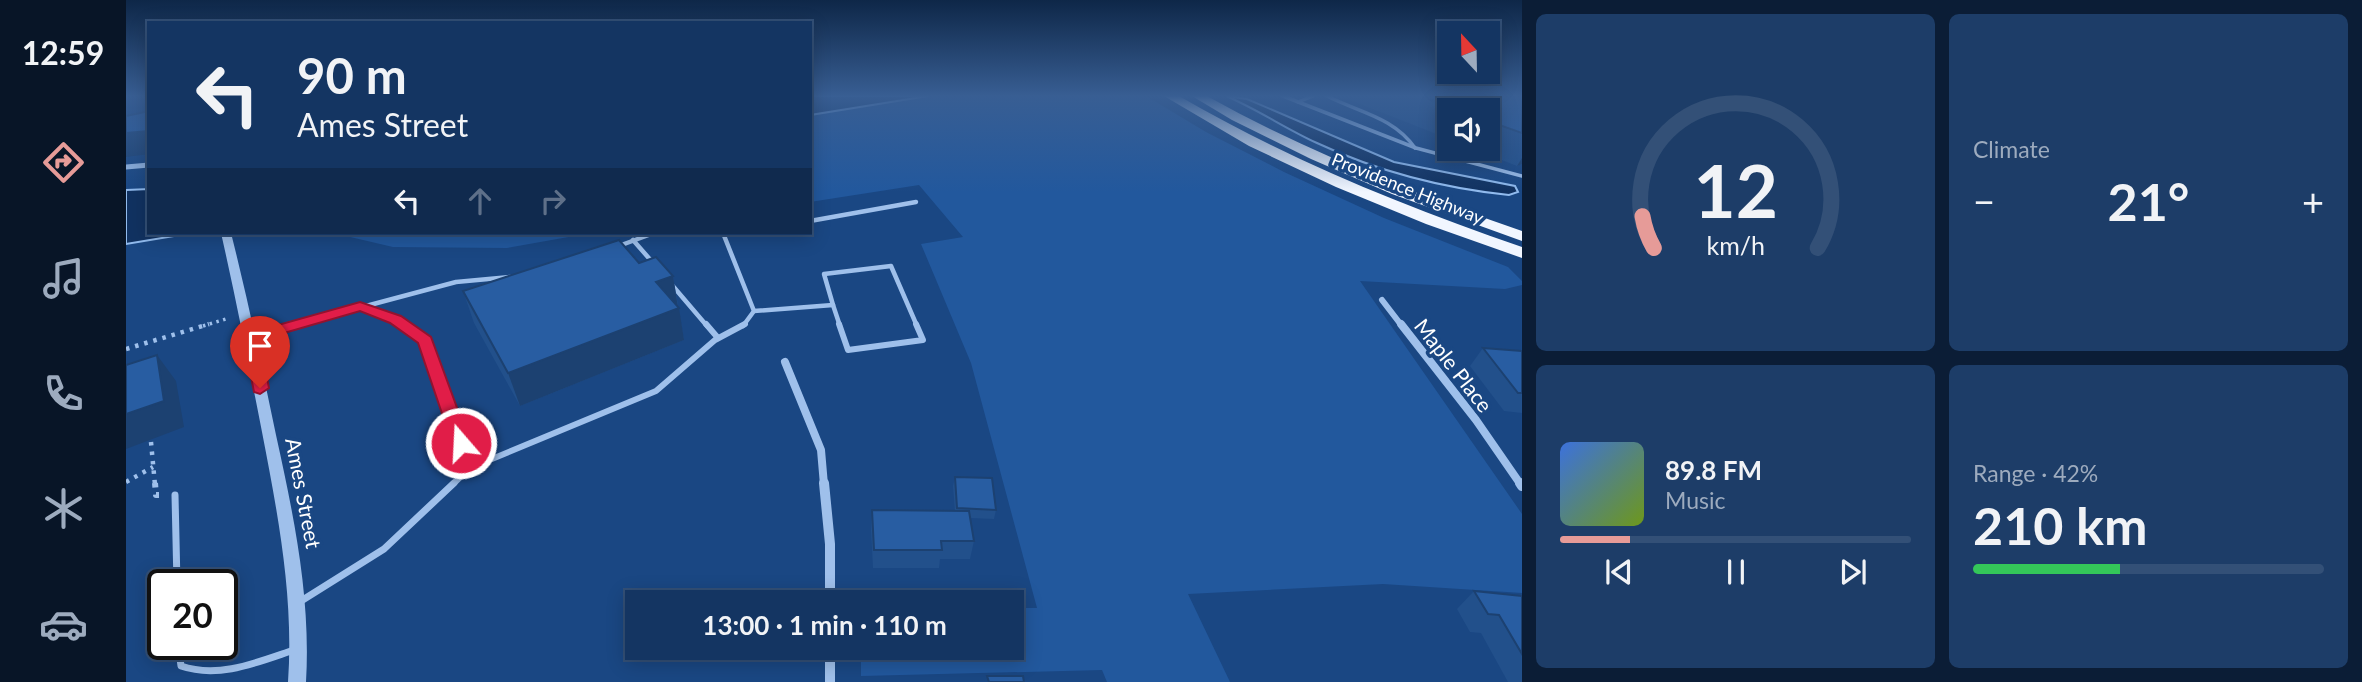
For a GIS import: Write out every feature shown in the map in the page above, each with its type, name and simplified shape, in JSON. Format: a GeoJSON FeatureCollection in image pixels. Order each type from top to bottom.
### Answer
{"type":"FeatureCollection","features":[{"type":"Feature","properties":{"kind":"highway","name":"Providence Highway"},"geometry":{"type":"LineString","coordinates":[[1226,128],[1321,174],[1522,253]]}},
{"type":"Feature","properties":{"kind":"highway","name":"Providence Highway"},"geometry":{"type":"LineString","coordinates":[[1257,128],[1336,165],[1522,236]]}},
{"type":"Feature","properties":{"kind":"street"},"geometry":{"type":"LineString","coordinates":[[126,167],[147,165]]}},
{"type":"Feature","properties":{"kind":"street","name":"Ames Street"},"geometry":{"type":"LineString","coordinates":[[226,235],[251,337],[292,550],[298,603],[297,682]]}},
{"type":"Feature","properties":{"kind":"street","name":"Maple Place"},"geometry":{"type":"LineString","coordinates":[[1382,300],[1476,420],[1522,486]]}},
{"type":"Feature","properties":{"kind":"street"},"geometry":{"type":"LineString","coordinates":[[785,362],[821,450],[830,544],[830,590]]}},
{"type":"Feature","properties":{"kind":"street"},"geometry":{"type":"LineString","coordinates":[[830,660],[830,682]]}},
{"type":"Feature","properties":{"kind":"lane"},"geometry":{"type":"LineString","coordinates":[[1363,128],[1416,148],[1522,176]]}},
{"type":"Feature","properties":{"kind":"lane"},"geometry":{"type":"LineString","coordinates":[[1400,128],[1410,137],[1416,148]]}},
{"type":"Feature","properties":{"kind":"lane"},"geometry":{"type":"LineString","coordinates":[[812,221],[916,202]]}},
{"type":"Feature","properties":{"kind":"lane"},"geometry":{"type":"LineString","coordinates":[[611,250],[648,235]]}},
{"type":"Feature","properties":{"kind":"lane"},"geometry":{"type":"LineString","coordinates":[[298,603],[384,550],[470,468],[542,440],[670,383],[718,338],[748,323],[754,311],[724,235]]}},
{"type":"Feature","properties":{"kind":"lane"},"geometry":{"type":"LineString","coordinates":[[633,240],[658,270]]}},
{"type":"Feature","properties":{"kind":"lane"},"geometry":{"type":"LineString","coordinates":[[891,266],[923,340],[848,350],[833,305],[824,274],[891,266]]}},
{"type":"Feature","properties":{"kind":"lane"},"geometry":{"type":"LineString","coordinates":[[251,337],[456,282],[523,276]]}},
{"type":"Feature","properties":{"kind":"lane"},"geometry":{"type":"LineString","coordinates":[[667,279],[718,338]]}},
{"type":"Feature","properties":{"kind":"lane"},"geometry":{"type":"LineString","coordinates":[[754,311],[833,305]]}},
{"type":"Feature","properties":{"kind":"lane"},"geometry":{"type":"LineString","coordinates":[[360,306],[396,319],[425,340],[470,468]]}},
{"type":"Feature","properties":{"kind":"lane"},"geometry":{"type":"LineString","coordinates":[[175,495],[177,569]]}},
{"type":"Feature","properties":{"kind":"lane"},"geometry":{"type":"LineString","coordinates":[[180,660],[181,666],[190,672],[206,674],[299,648]]}},
{"type":"Feature","properties":{"kind":"path"},"geometry":{"type":"LineString","coordinates":[[126,349],[245,313]]}},
{"type":"Feature","properties":{"kind":"path"},"geometry":{"type":"LineString","coordinates":[[151,442],[156,495],[175,495]]}},
{"type":"Feature","properties":{"kind":"path"},"geometry":{"type":"LineString","coordinates":[[126,482],[153,467]]}},
{"type":"Feature","properties":{"kind":"shaded area"},"geometry":{"type":"Polygon","coordinates":[[[812,128],[1199,128],[1284,172],[1384,218],[1508,267],[1522,281],[1522,285],[1505,289],[1360,281],[1522,514],[1522,593],[1383,584],[1188,594],[1230,682],[1107,682],[1102,670],[861,676],[861,660],[1024,660],[1024,608],[1037,608],[971,363],[921,244],[963,237],[919,185],[812,202],[812,128]]]}},
{"type":"Feature","properties":{"kind":"shaded area"},"geometry":{"type":"Polygon","coordinates":[[[1286,128],[1314,128],[1394,162],[1515,186],[1518,192],[1509,195],[1459,188],[1411,177],[1340,153],[1286,128]]]}},
{"type":"Feature","properties":{"kind":"shaded area"},"geometry":{"type":"Polygon","coordinates":[[[147,189],[147,235],[180,235],[126,244],[126,190],[147,189]]]}},
{"type":"Feature","properties":{"kind":"shaded area"},"geometry":{"type":"Polygon","coordinates":[[[342,235],[580,235],[507,248],[393,247],[342,235]]]}},
{"type":"Feature","properties":{"kind":"building"},"geometry":{"type":"Polygon","coordinates":[[[126,128],[147,128],[147,131],[126,133],[126,128]]]}},
{"type":"Feature","properties":{"kind":"building"},"geometry":{"type":"Polygon","coordinates":[[[1507,128],[1522,128],[1522,133],[1507,128]]]}},
{"type":"Feature","properties":{"kind":"building"},"geometry":{"type":"Polygon","coordinates":[[[619,240],[639,263],[656,257],[673,276],[656,282],[679,308],[508,373],[463,291],[619,240]]]}},
{"type":"Feature","properties":{"kind":"building"},"geometry":{"type":"Polygon","coordinates":[[[1483,348],[1522,351],[1522,393],[1518,393],[1483,348]]]}},
{"type":"Feature","properties":{"kind":"building"},"geometry":{"type":"Polygon","coordinates":[[[157,355],[164,401],[126,414],[126,365],[157,355]]]}},
{"type":"Feature","properties":{"kind":"building"},"geometry":{"type":"Polygon","coordinates":[[[955,477],[992,478],[996,510],[957,508],[955,477]]]}},
{"type":"Feature","properties":{"kind":"building"},"geometry":{"type":"Polygon","coordinates":[[[872,510],[969,511],[974,541],[941,541],[942,550],[874,550],[872,510]]]}},
{"type":"Feature","properties":{"kind":"building"},"geometry":{"type":"Polygon","coordinates":[[[1474,591],[1522,596],[1522,654],[1499,615],[1488,614],[1474,591]]]}},
{"type":"Feature","properties":{"kind":"building"},"geometry":{"type":"Polygon","coordinates":[[[987,676],[1023,676],[1024,682],[989,682],[987,676]]]}},
{"type":"Feature","properties":{"kind":"route"},"geometry":{"type":"LineString","coordinates":[[260,388],[251,337],[360,306],[396,319],[425,340],[461,443]]}}]}
